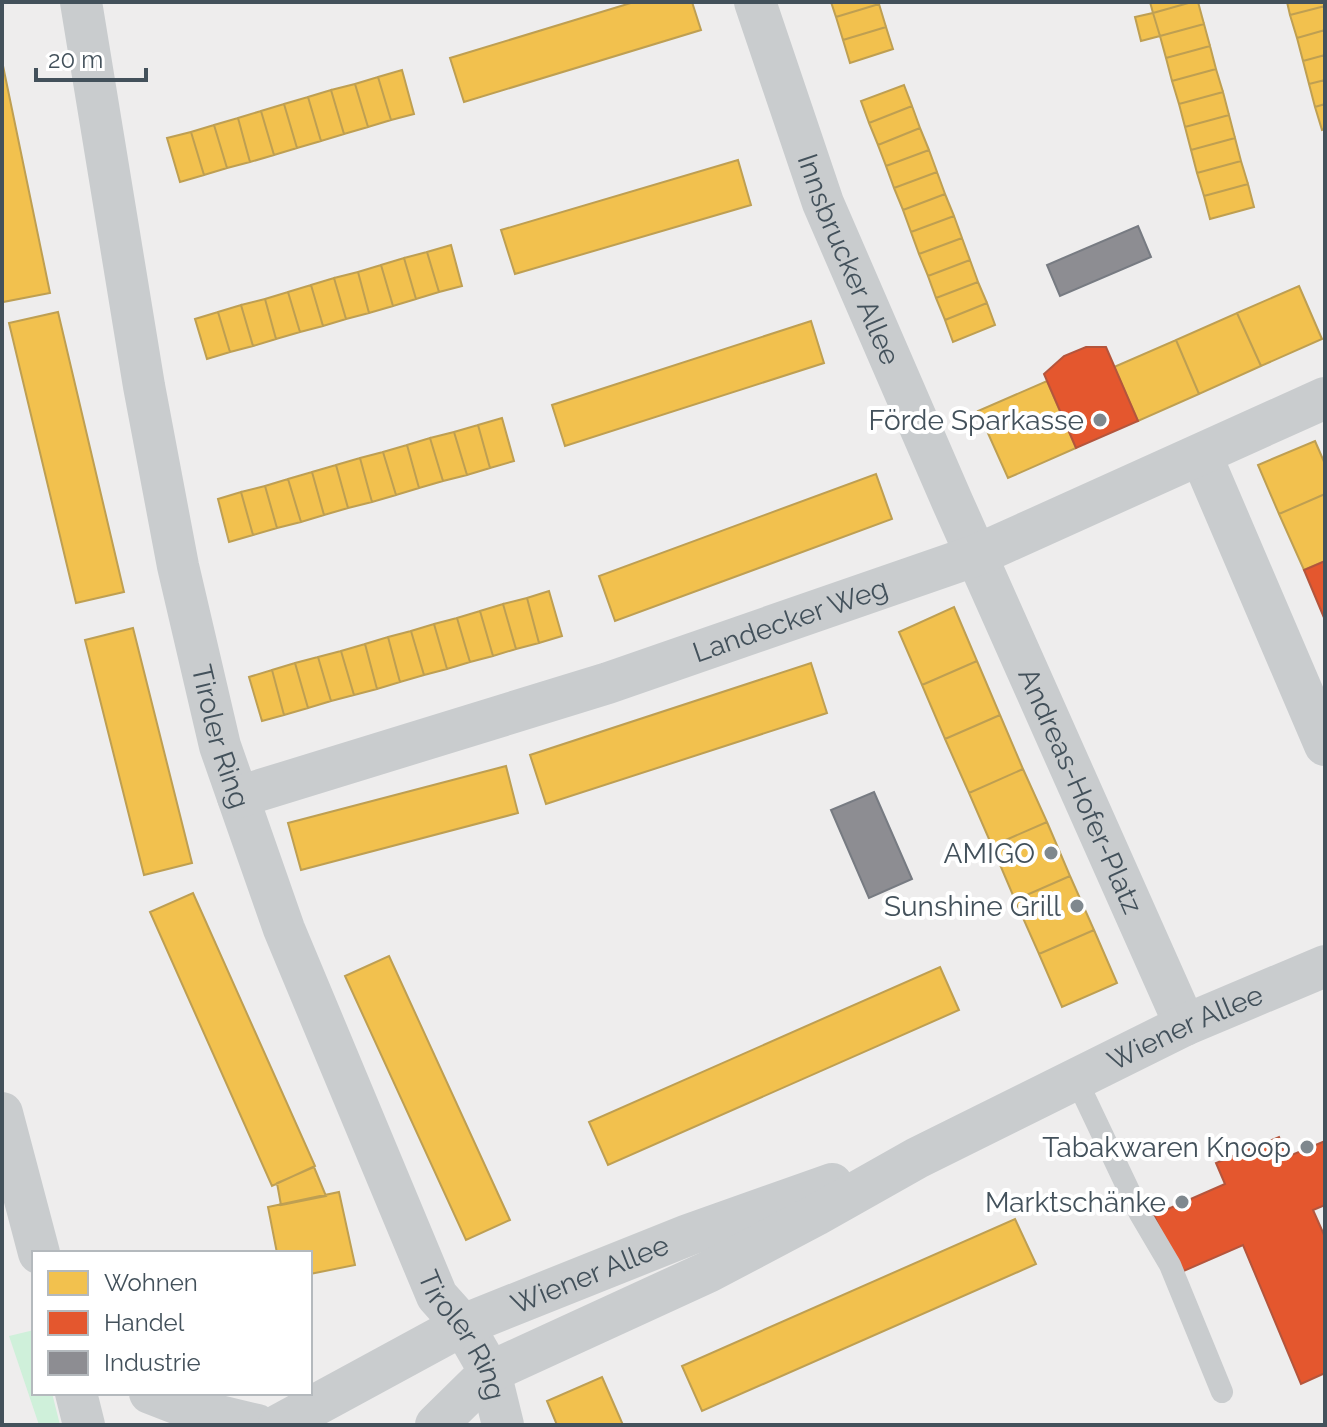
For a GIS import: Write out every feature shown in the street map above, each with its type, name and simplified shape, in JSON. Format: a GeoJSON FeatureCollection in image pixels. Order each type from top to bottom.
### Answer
{"type":"FeatureCollection","features":[{"type":"Feature","properties":{"kind":"street","name":"Tiroler Ring"},"geometry":{"type":"LineString","coordinates":[[81,2],[144,386],[178,566],[220,746],[284,929],[437,1296],[463,1325],[490,1372],[503,1425]]}},
{"type":"Feature","properties":{"kind":"street","name":"Innsbrucker Allee"},"geometry":{"type":"LineString","coordinates":[[755,2],[823,203],[977,555]]}},
{"type":"Feature","properties":{"kind":"street","name":"Landecker Weg"},"geometry":{"type":"LineString","coordinates":[[238,797],[608,683],[977,555],[1325,398]]}},
{"type":"Feature","properties":{"kind":"street"},"geometry":{"type":"LineString","coordinates":[[1201,455],[1325,745]]}},
{"type":"Feature","properties":{"kind":"street","name":"Andreas-Hofer-Platz"},"geometry":{"type":"LineString","coordinates":[[977,555],[1185,1025]]}},
{"type":"Feature","properties":{"kind":"street","name":"Wiener Allee"},"geometry":{"type":"LineString","coordinates":[[436,1425],[490,1372],[708,1272],[917,1158],[1185,1025],[1325,966]]}},
{"type":"Feature","properties":{"kind":"street"},"geometry":{"type":"LineString","coordinates":[[2,1113],[34,1237]]}},
{"type":"Feature","properties":{"kind":"street","name":"Wiener Allee"},"geometry":{"type":"LineString","coordinates":[[279,1425],[463,1325],[788,1198],[917,1158]]}},
{"type":"Feature","properties":{"kind":"street"},"geometry":{"type":"LineString","coordinates":[[76,1395],[84,1425]]}},
{"type":"Feature","properties":{"kind":"street"},"geometry":{"type":"LineString","coordinates":[[155,1395],[194,1410],[257,1425]]}},
{"type":"Feature","properties":{"kind":"lane"},"geometry":{"type":"LineString","coordinates":[[1076,1079],[1140,1214],[1170,1265],[1222,1392]]}},
{"type":"Feature","properties":{"kind":"green space"},"geometry":{"type":"Polygon","coordinates":[[[32,1330],[32,1395],[52,1395],[60,1425],[39,1425],[9,1336],[32,1330]]]}},
{"type":"Feature","properties":{"kind":"building: Wohnen"},"geometry":{"type":"Polygon","coordinates":[[[634,2],[692,2],[701,30],[464,102],[450,58],[634,2]]]}},
{"type":"Feature","properties":{"kind":"building: Wohnen"},"geometry":{"type":"Polygon","coordinates":[[[831,2],[879,2],[879,4],[836,17],[831,2]]]}},
{"type":"Feature","properties":{"kind":"building: Wohnen"},"geometry":{"type":"Polygon","coordinates":[[[1150,2],[1192,2],[1153,13],[1150,2]]]}},
{"type":"Feature","properties":{"kind":"building: Wohnen"},"geometry":{"type":"Polygon","coordinates":[[[1198,2],[1204,24],[1160,36],[1153,13],[1198,2]]]}},
{"type":"Feature","properties":{"kind":"building: Wohnen"},"geometry":{"type":"Polygon","coordinates":[[[1287,2],[1325,2],[1325,6],[1290,15],[1287,2]]]}},
{"type":"Feature","properties":{"kind":"building: Wohnen"},"geometry":{"type":"Polygon","coordinates":[[[879,4],[886,27],[843,40],[836,17],[879,4]]]}},
{"type":"Feature","properties":{"kind":"building: Wohnen"},"geometry":{"type":"Polygon","coordinates":[[[1325,6],[1325,30],[1297,38],[1290,15],[1325,6]]]}},
{"type":"Feature","properties":{"kind":"building: Wohnen"},"geometry":{"type":"Polygon","coordinates":[[[1153,13],[1160,36],[1141,41],[1135,17],[1153,13]]]}},
{"type":"Feature","properties":{"kind":"building: Wohnen"},"geometry":{"type":"Polygon","coordinates":[[[1204,24],[1210,46],[1166,58],[1160,36],[1204,24]]]}},
{"type":"Feature","properties":{"kind":"building: Wohnen"},"geometry":{"type":"Polygon","coordinates":[[[886,27],[893,49],[850,63],[843,40],[886,27]]]}},
{"type":"Feature","properties":{"kind":"building: Wohnen"},"geometry":{"type":"Polygon","coordinates":[[[1325,30],[1325,55],[1303,61],[1297,38],[1325,30]]]}},
{"type":"Feature","properties":{"kind":"building: Wohnen"},"geometry":{"type":"Polygon","coordinates":[[[1210,46],[1216,69],[1172,81],[1166,58],[1210,46]]]}},
{"type":"Feature","properties":{"kind":"building: Wohnen"},"geometry":{"type":"Polygon","coordinates":[[[1325,55],[1325,80],[1309,84],[1303,61],[1325,55]]]}},
{"type":"Feature","properties":{"kind":"building: Wohnen"},"geometry":{"type":"Polygon","coordinates":[[[2,61],[50,293],[3,302],[2,299],[2,61]]]}},
{"type":"Feature","properties":{"kind":"building: Wohnen"},"geometry":{"type":"Polygon","coordinates":[[[1216,69],[1223,92],[1179,104],[1172,81],[1216,69]]]}},
{"type":"Feature","properties":{"kind":"building: Wohnen"},"geometry":{"type":"Polygon","coordinates":[[[402,70],[414,114],[391,120],[378,77],[402,70]]]}},
{"type":"Feature","properties":{"kind":"building: Wohnen"},"geometry":{"type":"Polygon","coordinates":[[[378,77],[391,120],[368,127],[355,84],[378,77]]]}},
{"type":"Feature","properties":{"kind":"building: Wohnen"},"geometry":{"type":"Polygon","coordinates":[[[1325,80],[1325,104],[1315,107],[1309,84],[1325,80]]]}},
{"type":"Feature","properties":{"kind":"building: Wohnen"},"geometry":{"type":"Polygon","coordinates":[[[355,84],[368,127],[344,134],[331,90],[355,84]]]}},
{"type":"Feature","properties":{"kind":"building: Wohnen"},"geometry":{"type":"Polygon","coordinates":[[[904,85],[912,106],[869,123],[861,101],[904,85]]]}},
{"type":"Feature","properties":{"kind":"building: Wohnen"},"geometry":{"type":"Polygon","coordinates":[[[331,90],[344,134],[321,141],[308,97],[331,90]]]}},
{"type":"Feature","properties":{"kind":"building: Wohnen"},"geometry":{"type":"Polygon","coordinates":[[[1223,92],[1229,115],[1185,127],[1179,104],[1223,92]]]}},
{"type":"Feature","properties":{"kind":"building: Wohnen"},"geometry":{"type":"Polygon","coordinates":[[[308,97],[321,141],[297,148],[284,104],[308,97]]]}},
{"type":"Feature","properties":{"kind":"building: Wohnen"},"geometry":{"type":"Polygon","coordinates":[[[284,104],[297,148],[274,155],[261,111],[284,104]]]}},
{"type":"Feature","properties":{"kind":"building: Wohnen"},"geometry":{"type":"Polygon","coordinates":[[[1325,104],[1325,129],[1322,130],[1315,107],[1325,104]]]}},
{"type":"Feature","properties":{"kind":"building: Wohnen"},"geometry":{"type":"Polygon","coordinates":[[[912,106],[920,128],[878,145],[869,123],[912,106]]]}},
{"type":"Feature","properties":{"kind":"building: Wohnen"},"geometry":{"type":"Polygon","coordinates":[[[261,111],[274,155],[250,162],[238,118],[261,111]]]}},
{"type":"Feature","properties":{"kind":"building: Wohnen"},"geometry":{"type":"Polygon","coordinates":[[[1229,115],[1235,138],[1191,150],[1185,127],[1229,115]]]}},
{"type":"Feature","properties":{"kind":"building: Wohnen"},"geometry":{"type":"Polygon","coordinates":[[[238,118],[250,162],[227,168],[214,125],[238,118]]]}},
{"type":"Feature","properties":{"kind":"building: Wohnen"},"geometry":{"type":"Polygon","coordinates":[[[214,125],[227,168],[204,175],[191,132],[214,125]]]}},
{"type":"Feature","properties":{"kind":"building: Wohnen"},"geometry":{"type":"Polygon","coordinates":[[[920,128],[929,150],[886,166],[878,145],[920,128]]]}},
{"type":"Feature","properties":{"kind":"building: Wohnen"},"geometry":{"type":"Polygon","coordinates":[[[191,132],[204,175],[180,182],[167,138],[191,132]]]}},
{"type":"Feature","properties":{"kind":"building: Wohnen"},"geometry":{"type":"Polygon","coordinates":[[[1235,138],[1241,161],[1197,173],[1191,150],[1235,138]]]}},
{"type":"Feature","properties":{"kind":"building: Wohnen"},"geometry":{"type":"Polygon","coordinates":[[[929,150],[937,172],[894,188],[886,166],[929,150]]]}},
{"type":"Feature","properties":{"kind":"building: Wohnen"},"geometry":{"type":"Polygon","coordinates":[[[738,160],[751,205],[515,274],[501,230],[738,160]]]}},
{"type":"Feature","properties":{"kind":"building: Wohnen"},"geometry":{"type":"Polygon","coordinates":[[[1241,161],[1248,184],[1204,196],[1197,173],[1241,161]]]}},
{"type":"Feature","properties":{"kind":"building: Wohnen"},"geometry":{"type":"Polygon","coordinates":[[[937,172],[945,194],[903,210],[894,188],[937,172]]]}},
{"type":"Feature","properties":{"kind":"building: Wohnen"},"geometry":{"type":"Polygon","coordinates":[[[1248,184],[1254,207],[1210,219],[1204,196],[1248,184]]]}},
{"type":"Feature","properties":{"kind":"building: Wohnen"},"geometry":{"type":"Polygon","coordinates":[[[945,194],[954,216],[911,232],[903,210],[945,194]]]}},
{"type":"Feature","properties":{"kind":"building: Wohnen"},"geometry":{"type":"Polygon","coordinates":[[[954,216],[962,238],[919,254],[911,232],[954,216]]]}},
{"type":"Feature","properties":{"kind":"building: Wohnen"},"geometry":{"type":"Polygon","coordinates":[[[962,238],[970,260],[928,276],[919,254],[962,238]]]}},
{"type":"Feature","properties":{"kind":"building: Wohnen"},"geometry":{"type":"Polygon","coordinates":[[[451,245],[462,286],[439,292],[427,252],[451,245]]]}},
{"type":"Feature","properties":{"kind":"building: Wohnen"},"geometry":{"type":"Polygon","coordinates":[[[427,252],[439,292],[416,299],[404,258],[427,252]]]}},
{"type":"Feature","properties":{"kind":"building: Wohnen"},"geometry":{"type":"Polygon","coordinates":[[[404,258],[416,299],[393,306],[381,265],[404,258]]]}},
{"type":"Feature","properties":{"kind":"building: Wohnen"},"geometry":{"type":"Polygon","coordinates":[[[970,260],[978,282],[936,298],[928,276],[970,260]]]}},
{"type":"Feature","properties":{"kind":"building: Wohnen"},"geometry":{"type":"Polygon","coordinates":[[[381,265],[393,306],[369,313],[358,272],[381,265]]]}},
{"type":"Feature","properties":{"kind":"building: Wohnen"},"geometry":{"type":"Polygon","coordinates":[[[358,272],[369,313],[346,319],[334,278],[358,272]]]}},
{"type":"Feature","properties":{"kind":"building: Wohnen"},"geometry":{"type":"Polygon","coordinates":[[[334,278],[346,319],[323,326],[311,285],[334,278]]]}},
{"type":"Feature","properties":{"kind":"building: Wohnen"},"geometry":{"type":"Polygon","coordinates":[[[978,282],[987,303],[945,320],[936,298],[978,282]]]}},
{"type":"Feature","properties":{"kind":"building: Wohnen"},"geometry":{"type":"Polygon","coordinates":[[[311,285],[323,326],[300,332],[288,292],[311,285]]]}},
{"type":"Feature","properties":{"kind":"building: Wohnen"},"geometry":{"type":"Polygon","coordinates":[[[1299,286],[1322,339],[1261,366],[1237,313],[1299,286]]]}},
{"type":"Feature","properties":{"kind":"building: Wohnen"},"geometry":{"type":"Polygon","coordinates":[[[288,292],[300,332],[276,339],[265,299],[288,292]]]}},
{"type":"Feature","properties":{"kind":"building: Wohnen"},"geometry":{"type":"Polygon","coordinates":[[[265,299],[276,339],[253,346],[241,305],[265,299]]]}},
{"type":"Feature","properties":{"kind":"building: Wohnen"},"geometry":{"type":"Polygon","coordinates":[[[987,303],[995,325],[953,342],[945,320],[987,303]]]}},
{"type":"Feature","properties":{"kind":"building: Wohnen"},"geometry":{"type":"Polygon","coordinates":[[[241,305],[253,346],[230,352],[218,312],[241,305]]]}},
{"type":"Feature","properties":{"kind":"building: Wohnen"},"geometry":{"type":"Polygon","coordinates":[[[58,312],[124,592],[76,603],[9,323],[58,312]]]}},
{"type":"Feature","properties":{"kind":"building: Wohnen"},"geometry":{"type":"Polygon","coordinates":[[[218,312],[230,352],[207,359],[195,319],[218,312]]]}},
{"type":"Feature","properties":{"kind":"building: Wohnen"},"geometry":{"type":"Polygon","coordinates":[[[1237,313],[1261,366],[1199,394],[1176,340],[1237,313]]]}},
{"type":"Feature","properties":{"kind":"building: Wohnen"},"geometry":{"type":"Polygon","coordinates":[[[811,321],[824,363],[565,446],[552,405],[811,321]]]}},
{"type":"Feature","properties":{"kind":"building: Wohnen"},"geometry":{"type":"Polygon","coordinates":[[[1176,340],[1199,394],[1138,421],[1114,367],[1176,340]]]}},
{"type":"Feature","properties":{"kind":"building: Wohnen"},"geometry":{"type":"Polygon","coordinates":[[[1047,381],[1076,448],[1008,478],[978,411],[1047,381]]]}},
{"type":"Feature","properties":{"kind":"building: Wohnen"},"geometry":{"type":"Polygon","coordinates":[[[502,418],[514,461],[490,468],[478,425],[502,418]]]}},
{"type":"Feature","properties":{"kind":"building: Wohnen"},"geometry":{"type":"Polygon","coordinates":[[[478,425],[490,468],[467,475],[454,432],[478,425]]]}},
{"type":"Feature","properties":{"kind":"building: Wohnen"},"geometry":{"type":"Polygon","coordinates":[[[454,432],[467,475],[443,481],[430,438],[454,432]]]}},
{"type":"Feature","properties":{"kind":"building: Wohnen"},"geometry":{"type":"Polygon","coordinates":[[[430,438],[443,481],[419,488],[407,445],[430,438]]]}},
{"type":"Feature","properties":{"kind":"building: Wohnen"},"geometry":{"type":"Polygon","coordinates":[[[1315,441],[1325,464],[1325,494],[1279,514],[1258,465],[1315,441]]]}},
{"type":"Feature","properties":{"kind":"building: Wohnen"},"geometry":{"type":"Polygon","coordinates":[[[407,445],[419,488],[396,495],[383,452],[407,445]]]}},
{"type":"Feature","properties":{"kind":"building: Wohnen"},"geometry":{"type":"Polygon","coordinates":[[[383,452],[396,495],[372,502],[360,458],[383,452]]]}},
{"type":"Feature","properties":{"kind":"building: Wohnen"},"geometry":{"type":"Polygon","coordinates":[[[360,458],[372,502],[348,508],[336,465],[360,458]]]}},
{"type":"Feature","properties":{"kind":"building: Wohnen"},"geometry":{"type":"Polygon","coordinates":[[[336,465],[348,508],[324,515],[312,472],[336,465]]]}},
{"type":"Feature","properties":{"kind":"building: Wohnen"},"geometry":{"type":"Polygon","coordinates":[[[312,472],[324,515],[301,522],[288,479],[312,472]]]}},
{"type":"Feature","properties":{"kind":"building: Wohnen"},"geometry":{"type":"Polygon","coordinates":[[[876,474],[892,519],[615,621],[599,576],[876,474]]]}},
{"type":"Feature","properties":{"kind":"building: Wohnen"},"geometry":{"type":"Polygon","coordinates":[[[288,479],[301,522],[277,528],[265,486],[288,479]]]}},
{"type":"Feature","properties":{"kind":"building: Wohnen"},"geometry":{"type":"Polygon","coordinates":[[[265,486],[277,528],[253,535],[241,492],[265,486]]]}},
{"type":"Feature","properties":{"kind":"building: Wohnen"},"geometry":{"type":"Polygon","coordinates":[[[241,492],[253,535],[229,542],[218,499],[241,492]]]}},
{"type":"Feature","properties":{"kind":"building: Wohnen"},"geometry":{"type":"Polygon","coordinates":[[[1325,494],[1325,561],[1304,570],[1279,514],[1325,494]]]}},
{"type":"Feature","properties":{"kind":"building: Wohnen"},"geometry":{"type":"Polygon","coordinates":[[[549,591],[562,636],[539,643],[527,598],[549,591]]]}},
{"type":"Feature","properties":{"kind":"building: Wohnen"},"geometry":{"type":"Polygon","coordinates":[[[527,598],[539,643],[516,649],[503,604],[527,598]]]}},
{"type":"Feature","properties":{"kind":"building: Wohnen"},"geometry":{"type":"Polygon","coordinates":[[[503,604],[516,649],[493,656],[480,611],[503,604]]]}},
{"type":"Feature","properties":{"kind":"building: Wohnen"},"geometry":{"type":"Polygon","coordinates":[[[954,607],[977,661],[922,685],[899,632],[954,607]]]}},
{"type":"Feature","properties":{"kind":"building: Wohnen"},"geometry":{"type":"Polygon","coordinates":[[[480,611],[493,656],[470,662],[457,618],[480,611]]]}},
{"type":"Feature","properties":{"kind":"building: Wohnen"},"geometry":{"type":"Polygon","coordinates":[[[457,618],[470,662],[447,669],[434,624],[457,618]]]}},
{"type":"Feature","properties":{"kind":"building: Wohnen"},"geometry":{"type":"Polygon","coordinates":[[[434,624],[447,669],[424,675],[411,631],[434,624]]]}},
{"type":"Feature","properties":{"kind":"building: Wohnen"},"geometry":{"type":"Polygon","coordinates":[[[133,628],[192,863],[144,875],[85,640],[133,628]]]}},
{"type":"Feature","properties":{"kind":"building: Wohnen"},"geometry":{"type":"Polygon","coordinates":[[[411,631],[424,675],[400,682],[388,637],[411,631]]]}},
{"type":"Feature","properties":{"kind":"building: Wohnen"},"geometry":{"type":"Polygon","coordinates":[[[388,637],[400,682],[377,689],[365,644],[388,637]]]}},
{"type":"Feature","properties":{"kind":"building: Wohnen"},"geometry":{"type":"Polygon","coordinates":[[[365,644],[377,689],[354,695],[341,651],[365,644]]]}},
{"type":"Feature","properties":{"kind":"building: Wohnen"},"geometry":{"type":"Polygon","coordinates":[[[341,651],[354,695],[331,701],[318,657],[341,651]]]}},
{"type":"Feature","properties":{"kind":"building: Wohnen"},"geometry":{"type":"Polygon","coordinates":[[[318,657],[331,701],[308,708],[295,663],[318,657]]]}},
{"type":"Feature","properties":{"kind":"building: Wohnen"},"geometry":{"type":"Polygon","coordinates":[[[977,661],[1000,715],[945,739],[922,685],[977,661]]]}},
{"type":"Feature","properties":{"kind":"building: Wohnen"},"geometry":{"type":"Polygon","coordinates":[[[295,663],[308,708],[284,715],[272,670],[295,663]]]}},
{"type":"Feature","properties":{"kind":"building: Wohnen"},"geometry":{"type":"Polygon","coordinates":[[[811,663],[827,713],[546,804],[530,755],[811,663]]]}},
{"type":"Feature","properties":{"kind":"building: Wohnen"},"geometry":{"type":"Polygon","coordinates":[[[272,670],[284,715],[262,721],[249,677],[272,670]]]}},
{"type":"Feature","properties":{"kind":"building: Wohnen"},"geometry":{"type":"Polygon","coordinates":[[[1000,715],[1023,769],[969,793],[945,739],[1000,715]]]}},
{"type":"Feature","properties":{"kind":"building: Wohnen"},"geometry":{"type":"Polygon","coordinates":[[[506,766],[518,813],[301,870],[288,823],[506,766]]]}},
{"type":"Feature","properties":{"kind":"building: Wohnen"},"geometry":{"type":"Polygon","coordinates":[[[1023,769],[1047,822],[992,846],[969,793],[1023,769]]]}},
{"type":"Feature","properties":{"kind":"building: Wohnen"},"geometry":{"type":"Polygon","coordinates":[[[1047,822],[1070,876],[1015,900],[992,846],[1047,822]]]}},
{"type":"Feature","properties":{"kind":"building: Wohnen"},"geometry":{"type":"Polygon","coordinates":[[[1070,876],[1094,930],[1039,954],[1015,900],[1070,876]]]}},
{"type":"Feature","properties":{"kind":"building: Wohnen"},"geometry":{"type":"Polygon","coordinates":[[[193,893],[315,1166],[272,1186],[150,912],[193,893]]]}},
{"type":"Feature","properties":{"kind":"building: Wohnen"},"geometry":{"type":"Polygon","coordinates":[[[1094,930],[1117,983],[1062,1007],[1039,954],[1094,930]]]}},
{"type":"Feature","properties":{"kind":"building: Wohnen"},"geometry":{"type":"Polygon","coordinates":[[[389,956],[510,1220],[466,1240],[345,976],[389,956]]]}},
{"type":"Feature","properties":{"kind":"building: Wohnen"},"geometry":{"type":"Polygon","coordinates":[[[940,967],[959,1010],[608,1165],[589,1122],[940,967]]]}},
{"type":"Feature","properties":{"kind":"building: Wohnen"},"geometry":{"type":"Polygon","coordinates":[[[314,1167],[326,1196],[281,1205],[277,1183],[314,1167]]]}},
{"type":"Feature","properties":{"kind":"building: Wohnen"},"geometry":{"type":"Polygon","coordinates":[[[339,1192],[355,1265],[312,1274],[312,1251],[277,1251],[268,1207],[339,1192]]]}},
{"type":"Feature","properties":{"kind":"building: Wohnen"},"geometry":{"type":"Polygon","coordinates":[[[1015,1219],[1036,1264],[702,1411],[682,1366],[1015,1219]]]}},
{"type":"Feature","properties":{"kind":"building: Wohnen"},"geometry":{"type":"Polygon","coordinates":[[[602,1377],[623,1425],[557,1425],[547,1401],[602,1377]]]}},
{"type":"Feature","properties":{"kind":"building: Handel"},"geometry":{"type":"Polygon","coordinates":[[[1086,347],[1106,347],[1138,421],[1076,448],[1044,374],[1064,356],[1086,347]]]}},
{"type":"Feature","properties":{"kind":"building: Handel"},"geometry":{"type":"Polygon","coordinates":[[[1325,561],[1325,620],[1304,570],[1325,561]]]}},
{"type":"Feature","properties":{"kind":"building: Handel"},"geometry":{"type":"Polygon","coordinates":[[[1279,1137],[1287,1157],[1325,1141],[1325,1205],[1313,1210],[1325,1237],[1325,1373],[1301,1384],[1243,1245],[1179,1273],[1154,1215],[1225,1184],[1216,1163],[1279,1137]]]}},
{"type":"Feature","properties":{"kind":"building: Industrie"},"geometry":{"type":"Polygon","coordinates":[[[1138,226],[1151,257],[1060,296],[1047,265],[1138,226]]]}},
{"type":"Feature","properties":{"kind":"building: Industrie"},"geometry":{"type":"Polygon","coordinates":[[[874,792],[912,879],[869,898],[831,810],[874,792]]]}},
{"type":"Feature","properties":{"kind":"place","name":"Förde Sparkasse"},"geometry":{"type":"Point","coordinates":[1100,420]}},
{"type":"Feature","properties":{"kind":"place","name":"AMIGO"},"geometry":{"type":"Point","coordinates":[1051,853]}},
{"type":"Feature","properties":{"kind":"place","name":"Sunshine Grill"},"geometry":{"type":"Point","coordinates":[1077,906]}},
{"type":"Feature","properties":{"kind":"place","name":"Tabakwaren Knoop"},"geometry":{"type":"Point","coordinates":[1307,1147]}},
{"type":"Feature","properties":{"kind":"place","name":"Marktschänke"},"geometry":{"type":"Point","coordinates":[1182,1202]}}]}
